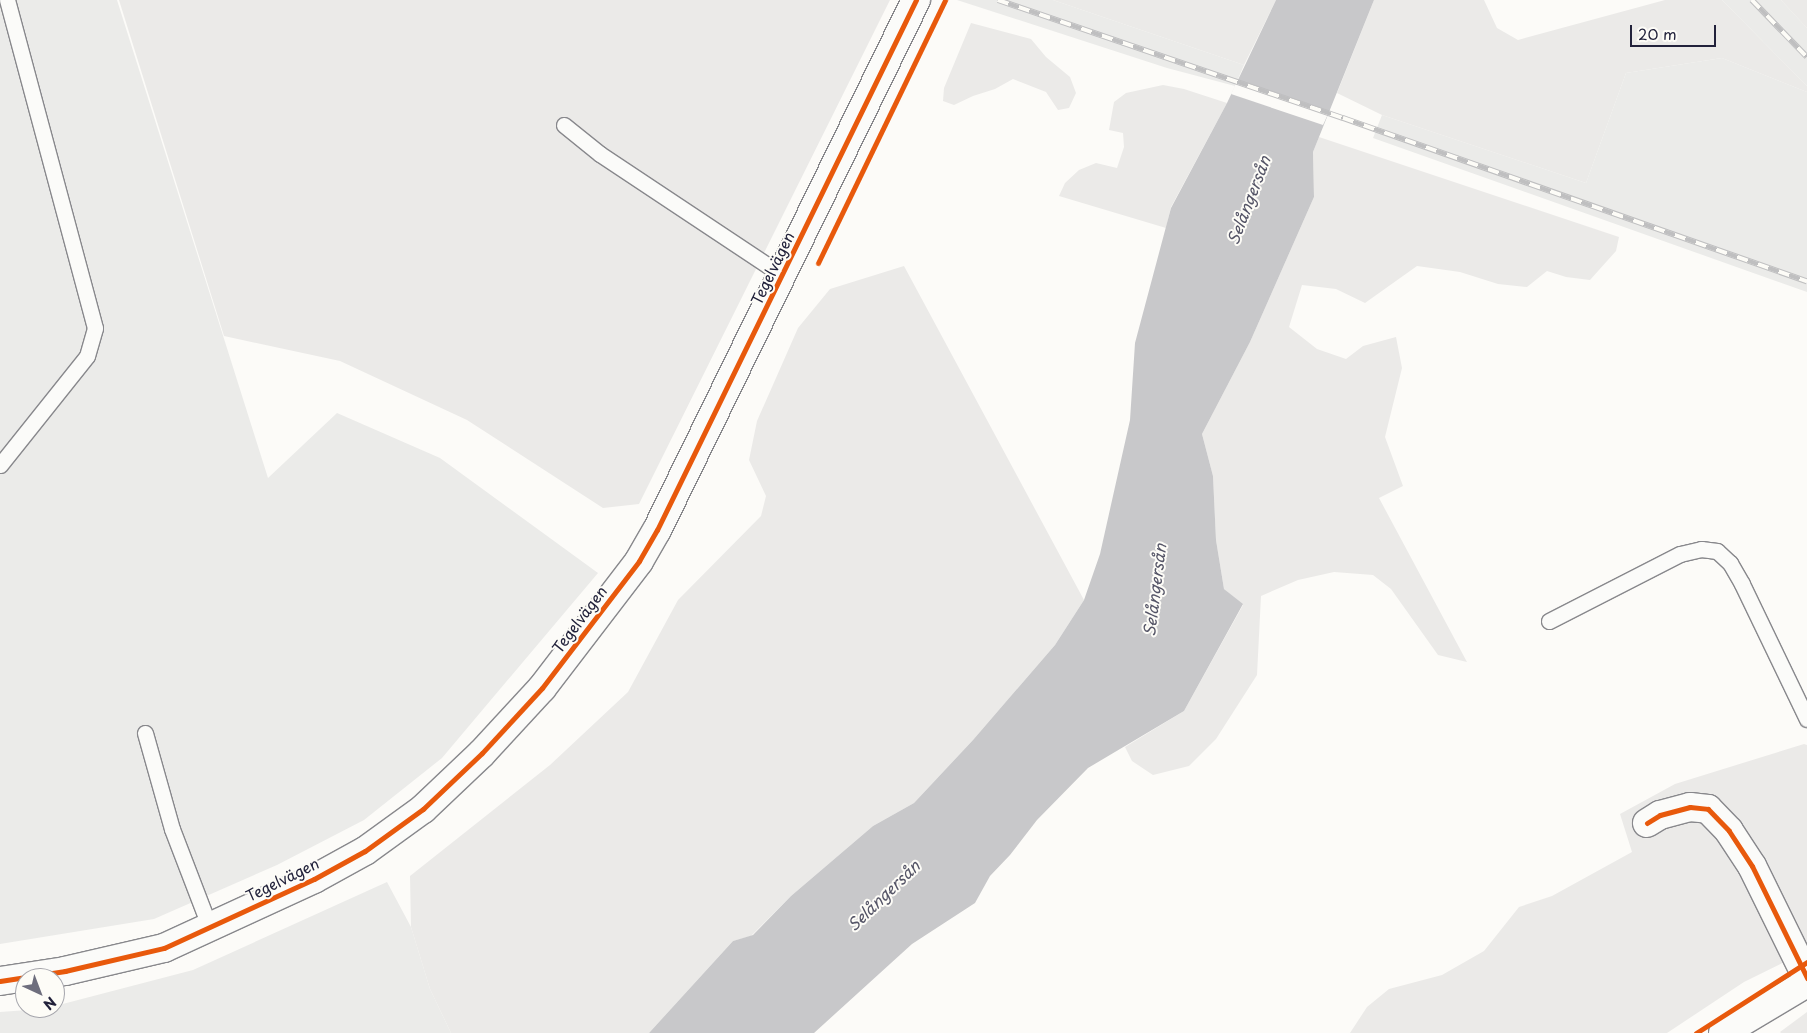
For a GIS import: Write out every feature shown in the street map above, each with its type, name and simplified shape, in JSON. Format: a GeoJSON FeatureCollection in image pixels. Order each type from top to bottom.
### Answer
{"type":"FeatureCollection","features":[{"type":"Feature","properties":{"kind":"street","name":"Tegelvägen"},"geometry":{"type":"LineString","coordinates":[[0,982],[65,971],[164,948],[314,879],[365,851],[423,809],[482,753],[542,688],[639,561],[657,530],[916,0]]}},
{"type":"Feature","properties":{"kind":"street"},"geometry":{"type":"LineString","coordinates":[[1647,823],[1660,815],[1690,807],[1708,810],[1729,831],[1752,866],[1807,978]]}},
{"type":"Feature","properties":{"kind":"street"},"geometry":{"type":"LineString","coordinates":[[1723,1033],[1807,983]]}},
{"type":"Feature","properties":{"kind":"lane"},"geometry":{"type":"LineString","coordinates":[[0,465],[87,356],[96,328],[7,0]]}},
{"type":"Feature","properties":{"kind":"lane"},"geometry":{"type":"LineString","coordinates":[[564,125],[600,154],[782,275]]}},
{"type":"Feature","properties":{"kind":"lane"},"geometry":{"type":"LineString","coordinates":[[1549,621],[1680,554],[1701,549],[1718,551],[1730,563],[1742,584],[1807,719]]}},
{"type":"Feature","properties":{"kind":"lane"},"geometry":{"type":"LineString","coordinates":[[145,733],[172,828],[210,928]]}},
{"type":"Feature","properties":{"kind":"shaded area"},"geometry":{"type":"Polygon","coordinates":[[[0,0],[117,0],[268,478],[337,413],[440,458],[598,573],[442,758],[364,820],[277,865],[154,919],[0,944],[0,0]]]}},
{"type":"Feature","properties":{"kind":"shaded area"},"geometry":{"type":"Polygon","coordinates":[[[119,0],[890,0],[639,504],[603,508],[467,420],[340,361],[224,336],[119,0]]]}},
{"type":"Feature","properties":{"kind":"shaded area"},"geometry":{"type":"Polygon","coordinates":[[[957,0],[1053,0],[1244,65],[1235,86],[1167,68],[957,0]]]}},
{"type":"Feature","properties":{"kind":"shaded area"},"geometry":{"type":"Polygon","coordinates":[[[1053,0],[1276,0],[1244,65],[1053,0]]]}},
{"type":"Feature","properties":{"kind":"shaded area"},"geometry":{"type":"Polygon","coordinates":[[[1374,0],[1484,0],[1497,28],[1518,40],[1665,0],[1722,0],[1807,86],[1807,92],[1722,58],[1626,73],[1586,183],[1382,115],[1337,93],[1374,0]]]}},
{"type":"Feature","properties":{"kind":"shaded area"},"geometry":{"type":"Polygon","coordinates":[[[1722,0],[1781,0],[1807,28],[1807,86],[1722,0]]]}},
{"type":"Feature","properties":{"kind":"shaded area"},"geometry":{"type":"Polygon","coordinates":[[[1781,0],[1807,0],[1807,28],[1805,26],[1781,0]]]}},
{"type":"Feature","properties":{"kind":"shaded area"},"geometry":{"type":"Polygon","coordinates":[[[971,23],[1031,39],[1046,57],[1070,77],[1076,93],[1069,108],[1058,110],[1046,92],[1013,79],[995,89],[954,105],[943,101],[944,88],[971,23]]]}},
{"type":"Feature","properties":{"kind":"shaded area"},"geometry":{"type":"Polygon","coordinates":[[[1722,58],[1807,92],[1807,292],[1373,138],[1382,115],[1586,183],[1626,73],[1722,58]]]}},
{"type":"Feature","properties":{"kind":"shaded area"},"geometry":{"type":"Polygon","coordinates":[[[1163,85],[1184,89],[1227,103],[1171,207],[1166,228],[1059,196],[1065,183],[1079,170],[1096,163],[1117,168],[1124,147],[1123,133],[1109,130],[1114,102],[1126,93],[1163,85]]]}},
{"type":"Feature","properties":{"kind":"shaded area"},"geometry":{"type":"Polygon","coordinates":[[[1319,137],[1619,237],[1616,251],[1590,280],[1566,277],[1547,271],[1527,287],[1498,284],[1460,272],[1417,266],[1365,303],[1336,289],[1302,285],[1289,327],[1317,349],[1346,359],[1363,346],[1396,337],[1402,368],[1385,437],[1403,486],[1379,498],[1467,662],[1438,655],[1391,589],[1373,575],[1334,572],[1298,580],[1261,596],[1257,675],[1216,739],[1189,766],[1153,775],[1132,761],[1125,747],[1184,711],[1243,605],[1224,589],[1216,540],[1213,476],[1202,434],[1250,342],[1314,197],[1313,152],[1319,137]]]}},
{"type":"Feature","properties":{"kind":"shaded area"},"geometry":{"type":"Polygon","coordinates":[[[904,266],[1084,600],[1055,645],[973,740],[914,803],[873,826],[791,896],[751,936],[733,941],[649,1033],[451,1033],[430,989],[411,927],[410,876],[550,765],[628,692],[678,600],[761,516],[766,496],[749,460],[757,421],[798,328],[830,289],[904,266]]]}},
{"type":"Feature","properties":{"kind":"shaded area"},"geometry":{"type":"Polygon","coordinates":[[[1804,744],[1807,745],[1807,951],[1744,982],[1667,1033],[1350,1033],[1367,1007],[1389,989],[1442,975],[1484,951],[1519,907],[1552,896],[1632,852],[1620,814],[1675,784],[1804,744]]]}},
{"type":"Feature","properties":{"kind":"shaded area"},"geometry":{"type":"Polygon","coordinates":[[[387,882],[411,927],[430,989],[451,1033],[0,1033],[0,1012],[15,1011],[15,1018],[65,1018],[65,1003],[193,970],[387,882]]]}},
{"type":"Feature","properties":{"kind":"shaded area"},"geometry":{"type":"Polygon","coordinates":[[[1807,1012],[1807,1033],[1780,1032],[1807,1012]]]}},
{"type":"Feature","properties":{"kind":"water","name":"Selångersån"},"geometry":{"type":"Polygon","coordinates":[[[1276,0],[1374,0],[1313,152],[1314,197],[1250,342],[1202,434],[1213,476],[1216,540],[1224,589],[1243,604],[1184,711],[1088,768],[1037,820],[1010,855],[990,876],[975,903],[912,944],[814,1033],[649,1033],[733,941],[753,935],[791,896],[873,826],[914,803],[973,740],[1055,645],[1084,600],[1100,554],[1130,420],[1135,343],[1171,208],[1227,103],[1276,0]]]}},
{"type":"Feature","properties":{"kind":"pier"},"geometry":{"type":"Polygon","coordinates":[[[1237,81],[1329,112],[1323,125],[1231,94],[1237,81]]]}},
{"type":"Feature","properties":{"kind":"railway"},"geometry":{"type":"LineString","coordinates":[[998,0],[1343,118],[1807,281]]}},
{"type":"Feature","properties":{"kind":"railway"},"geometry":{"type":"LineString","coordinates":[[1752,0],[1807,57]]}},
{"type":"Feature","properties":{"kind":"cycle path"},"geometry":{"type":"LineString","coordinates":[[0,981],[65,971],[164,948],[314,879],[365,851],[423,809],[482,753],[542,688],[639,561],[657,530],[916,0]]}},
{"type":"Feature","properties":{"kind":"cycle path"},"geometry":{"type":"LineString","coordinates":[[818,263],[945,0]]}},
{"type":"Feature","properties":{"kind":"cycle path"},"geometry":{"type":"LineString","coordinates":[[1647,823],[1660,815],[1690,807],[1708,809],[1729,831],[1752,866],[1807,978]]}},
{"type":"Feature","properties":{"kind":"cycle path"},"geometry":{"type":"LineString","coordinates":[[1696,1033],[1807,962]]}}]}
